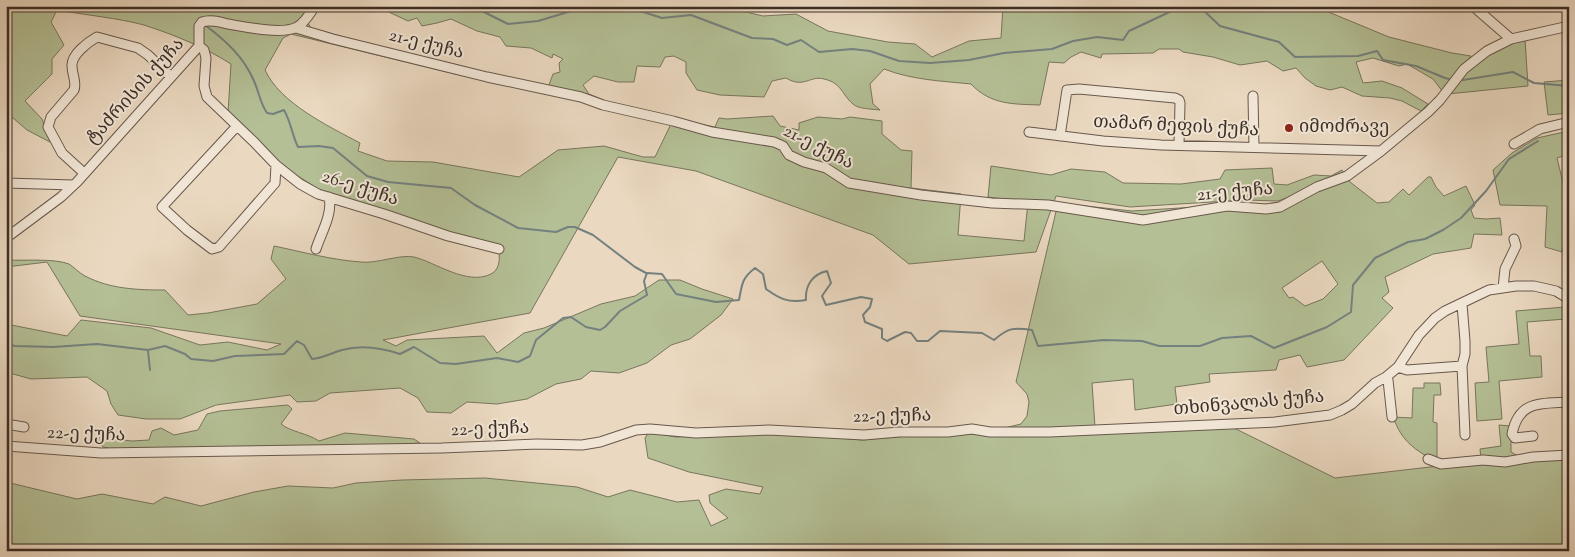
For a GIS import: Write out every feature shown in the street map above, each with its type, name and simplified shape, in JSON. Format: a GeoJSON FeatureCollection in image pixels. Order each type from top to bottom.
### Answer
{"type":"FeatureCollection","features":[{"type":"Feature","properties":{"kind":"street"},"geometry":{"type":"LineString","coordinates":[[296,28],[303,23],[315,6]]}},
{"type":"Feature","properties":{"kind":"street"},"geometry":{"type":"LineString","coordinates":[[1473,6],[1511,39]]}},
{"type":"Feature","properties":{"kind":"street","name":"ტაძრისის ქუჩა"},"geometry":{"type":"LineString","coordinates":[[6,238],[46,209],[73,185],[171,77],[199,46],[199,26],[202,22],[206,20],[278,30],[296,28]]}},
{"type":"Feature","properties":{"kind":"street","name":"21-ე ქუჩა"},"geometry":{"type":"LineString","coordinates":[[296,28],[478,75],[582,97],[603,105],[712,132],[774,142],[783,146],[789,155],[804,162],[826,168],[849,183],[992,203],[1048,205],[1143,220],[1227,206],[1266,209],[1280,206],[1318,187],[1347,176],[1421,119],[1440,100],[1472,61],[1511,39],[1569,26]]}},
{"type":"Feature","properties":{"kind":"street"},"geometry":{"type":"LineString","coordinates":[[84,172],[62,153],[48,127],[51,117],[74,90],[76,85],[71,66],[73,59],[90,41],[97,37],[138,48],[171,77]]}},
{"type":"Feature","properties":{"kind":"street","name":"26-ე ქუჩა"},"geometry":{"type":"LineString","coordinates":[[199,46],[204,50],[206,58],[204,86],[207,97],[276,165],[300,184],[329,198],[448,236],[499,249]]}},
{"type":"Feature","properties":{"kind":"street"},"geometry":{"type":"LineString","coordinates":[[1060,136],[1067,90],[1079,89],[1179,100],[1179,146]]}},
{"type":"Feature","properties":{"kind":"street"},"geometry":{"type":"LineString","coordinates":[[1253,96],[1254,147]]}},
{"type":"Feature","properties":{"kind":"street"},"geometry":{"type":"LineString","coordinates":[[1514,144],[1540,129],[1569,122]]}},
{"type":"Feature","properties":{"kind":"street"},"geometry":{"type":"LineString","coordinates":[[237,126],[162,207],[204,244],[212,249],[219,247],[275,183],[276,165]]}},
{"type":"Feature","properties":{"kind":"street","name":"თამარ მეფის ქუჩა"},"geometry":{"type":"LineString","coordinates":[[1029,132],[1103,141],[1179,146],[1381,151]]}},
{"type":"Feature","properties":{"kind":"street"},"geometry":{"type":"LineString","coordinates":[[6,183],[73,185]]}},
{"type":"Feature","properties":{"kind":"street"},"geometry":{"type":"LineString","coordinates":[[316,248],[328,213],[329,198]]}},
{"type":"Feature","properties":{"kind":"street"},"geometry":{"type":"LineString","coordinates":[[1503,288],[1505,269],[1516,246],[1514,238]]}},
{"type":"Feature","properties":{"kind":"street","name":"თხინვალას ქუჩა"},"geometry":{"type":"LineString","coordinates":[[972,429],[990,432],[1049,432],[1232,425],[1330,415],[1352,404],[1375,383],[1398,367],[1420,335],[1435,318],[1445,311],[1489,290],[1516,286],[1539,286],[1556,291],[1569,299]]}},
{"type":"Feature","properties":{"kind":"street"},"geometry":{"type":"LineString","coordinates":[[1462,304],[1465,341],[1465,354],[1462,366],[1465,435]]}},
{"type":"Feature","properties":{"kind":"street"},"geometry":{"type":"LineString","coordinates":[[1398,367],[1407,370],[1462,366]]}},
{"type":"Feature","properties":{"kind":"street"},"geometry":{"type":"LineString","coordinates":[[1386,377],[1392,417]]}},
{"type":"Feature","properties":{"kind":"street"},"geometry":{"type":"LineString","coordinates":[[1533,436],[1515,438],[1512,434],[1517,419],[1525,408],[1533,405],[1569,402]]}},
{"type":"Feature","properties":{"kind":"street"},"geometry":{"type":"LineString","coordinates":[[6,424],[24,427]]}},
{"type":"Feature","properties":{"kind":"street","name":"22-ე ქუჩა"},"geometry":{"type":"LineString","coordinates":[[6,446],[101,453],[374,450],[537,444],[582,445],[600,442],[636,430],[650,429],[696,433],[770,430],[864,435],[899,432],[948,432],[972,429]]}},
{"type":"Feature","properties":{"kind":"street"},"geometry":{"type":"LineString","coordinates":[[1428,459],[1441,464],[1483,460],[1505,462],[1533,457],[1569,455]]}},
{"type":"Feature","properties":{"kind":"green space"},"geometry":{"type":"Polygon","coordinates":[[[6,6],[321,6],[308,23],[311,28],[545,88],[549,85],[553,74],[560,72],[559,63],[563,59],[553,54],[552,58],[531,48],[506,46],[500,37],[477,31],[451,19],[422,26],[417,18],[408,21],[378,7],[369,12],[365,11],[366,6],[720,6],[763,16],[796,14],[828,31],[888,42],[915,44],[932,57],[969,41],[1001,38],[1003,6],[1314,6],[1389,37],[1471,56],[1444,93],[1427,112],[1392,139],[1421,115],[1443,92],[1433,79],[1407,64],[1399,66],[1373,58],[1356,62],[1363,83],[1382,81],[1402,88],[1428,104],[1421,111],[1402,101],[1390,98],[1362,96],[1342,87],[1330,90],[1316,86],[1296,68],[1283,71],[1267,61],[1240,65],[1213,57],[1183,52],[1179,49],[1159,49],[1153,53],[1102,54],[1101,58],[1081,52],[1064,63],[1049,62],[1040,105],[1003,102],[986,96],[971,84],[916,78],[884,69],[870,84],[873,104],[880,110],[855,106],[835,83],[819,78],[802,82],[786,78],[772,81],[764,97],[720,95],[697,90],[686,73],[686,62],[674,56],[665,57],[660,67],[637,66],[634,82],[618,82],[594,76],[583,85],[589,94],[625,109],[715,127],[719,118],[773,116],[780,126],[799,130],[799,123],[818,117],[842,119],[850,117],[882,121],[882,134],[901,150],[912,151],[911,188],[961,194],[958,235],[1024,241],[1028,202],[988,197],[991,166],[1051,175],[1071,169],[1105,172],[1123,183],[1181,184],[1220,179],[1225,170],[1272,168],[1274,184],[1287,185],[1314,175],[1331,176],[1342,170],[1344,173],[1383,147],[1344,174],[1350,182],[1377,203],[1389,202],[1403,189],[1409,195],[1428,177],[1431,177],[1436,187],[1444,196],[1466,186],[1475,205],[1471,210],[1474,218],[1500,218],[1502,235],[1474,234],[1471,248],[1433,254],[1385,277],[1389,292],[1382,298],[1393,308],[1344,360],[1307,367],[1300,355],[1279,360],[1276,370],[1209,374],[1210,382],[1175,387],[1177,404],[1135,410],[1133,379],[1092,383],[1095,427],[1000,429],[1021,424],[1027,416],[1029,402],[1027,394],[1016,382],[1058,203],[1132,211],[1244,204],[1279,206],[1302,192],[1278,201],[1245,200],[1130,207],[1056,196],[1036,252],[909,264],[873,235],[696,171],[618,157],[530,313],[383,340],[396,346],[407,340],[484,336],[497,353],[524,333],[544,328],[601,304],[635,296],[659,280],[680,280],[733,299],[721,315],[690,339],[671,345],[647,363],[619,373],[591,371],[581,379],[556,384],[527,399],[497,404],[467,402],[451,413],[427,412],[418,398],[400,388],[330,393],[316,401],[297,402],[290,395],[216,405],[180,419],[146,419],[118,415],[111,404],[107,391],[87,377],[31,379],[6,372],[6,324],[67,336],[81,320],[151,328],[200,345],[228,342],[267,350],[281,344],[80,316],[47,262],[6,267],[6,260],[62,262],[69,264],[85,276],[104,284],[134,289],[165,290],[188,315],[257,304],[286,279],[271,259],[274,246],[328,258],[361,262],[374,262],[408,256],[451,272],[472,277],[482,277],[494,272],[499,262],[499,254],[498,247],[401,220],[320,190],[282,166],[228,113],[231,64],[189,42],[144,25],[57,10],[51,22],[64,45],[52,59],[52,74],[25,101],[42,119],[50,142],[27,130],[6,112],[6,6]],[[291,34],[283,38],[265,70],[272,82],[293,103],[360,143],[358,151],[387,161],[433,162],[519,177],[558,150],[604,146],[643,157],[655,157],[671,124],[608,108],[579,98],[455,74],[291,34]],[[1322,261],[1282,288],[1289,298],[1293,297],[1305,306],[1323,299],[1338,284],[1322,261]]]}},
{"type":"Feature","properties":{"kind":"green space"},"geometry":{"type":"Polygon","coordinates":[[[1525,39],[1528,86],[1447,94],[1468,68],[1506,45],[1525,39]]]}},
{"type":"Feature","properties":{"kind":"green space"},"geometry":{"type":"Polygon","coordinates":[[[1569,80],[1569,113],[1548,115],[1544,82],[1569,80]]]}},
{"type":"Feature","properties":{"kind":"green space"},"geometry":{"type":"Polygon","coordinates":[[[1569,131],[1569,154],[1557,158],[1564,187],[1569,186],[1569,230],[1562,252],[1545,247],[1547,206],[1500,205],[1493,170],[1512,153],[1537,138],[1569,131]]]}},
{"type":"Feature","properties":{"kind":"green space"},"geometry":{"type":"Polygon","coordinates":[[[1565,307],[1566,319],[1527,322],[1530,356],[1541,356],[1542,377],[1499,381],[1502,419],[1477,421],[1475,383],[1489,382],[1486,347],[1519,344],[1516,311],[1565,307]]]}},
{"type":"Feature","properties":{"kind":"green space"},"geometry":{"type":"Polygon","coordinates":[[[1424,383],[1440,383],[1441,395],[1434,395],[1433,422],[1437,423],[1437,462],[1405,439],[1393,417],[1412,418],[1413,388],[1424,388],[1424,383]]]}},
{"type":"Feature","properties":{"kind":"green space"},"geometry":{"type":"Polygon","coordinates":[[[288,405],[292,409],[281,424],[319,441],[345,433],[414,439],[420,443],[117,450],[103,447],[94,437],[132,441],[149,440],[152,431],[161,428],[174,435],[198,430],[207,414],[220,411],[288,405]]]}},
{"type":"Feature","properties":{"kind":"green space"},"geometry":{"type":"Polygon","coordinates":[[[1499,425],[1511,426],[1511,452],[1520,457],[1517,459],[1481,459],[1480,449],[1501,446],[1499,425]]]}},
{"type":"Feature","properties":{"kind":"green space"},"geometry":{"type":"Polygon","coordinates":[[[1234,428],[1335,478],[1482,461],[1569,456],[1569,551],[6,551],[6,482],[77,499],[102,494],[153,504],[165,497],[201,506],[254,492],[288,486],[333,488],[356,483],[485,478],[577,487],[608,497],[630,490],[677,502],[699,500],[711,526],[728,518],[710,503],[709,495],[726,489],[760,494],[763,487],[689,472],[648,458],[645,438],[649,432],[676,437],[780,433],[862,440],[920,435],[1234,428]]]}},
{"type":"Feature","properties":{"kind":"waterway"},"geometry":{"type":"LineString","coordinates":[[472,6],[508,24],[538,21],[568,12],[579,6]]}},
{"type":"Feature","properties":{"kind":"waterway"},"geometry":{"type":"LineString","coordinates":[[609,6],[640,11],[662,18],[691,15],[752,38],[773,39],[787,45],[801,40],[819,52],[852,49],[870,51],[899,61],[930,63],[1052,49],[1073,41],[1097,37],[1123,40],[1129,31],[1178,8],[1192,6]]}},
{"type":"Feature","properties":{"kind":"waterway"},"geometry":{"type":"LineString","coordinates":[[1199,6],[1220,26],[1279,42],[1295,57],[1358,56],[1377,51],[1383,60],[1416,66],[1449,79]]}},
{"type":"Feature","properties":{"kind":"waterway"},"geometry":{"type":"LineString","coordinates":[[205,25],[227,43],[245,64],[267,113],[273,114],[284,110],[298,147],[319,146],[333,148],[367,176],[388,182],[451,188],[475,205],[518,228],[556,232],[568,227],[575,227],[593,235],[635,267],[646,273]]}},
{"type":"Feature","properties":{"kind":"waterway"},"geometry":{"type":"LineString","coordinates":[[1463,80],[1513,72],[1534,83],[1569,86]]}},
{"type":"Feature","properties":{"kind":"waterway"},"geometry":{"type":"LineString","coordinates":[[6,344],[53,347],[97,344],[148,350],[165,346],[185,354],[191,359],[213,361],[235,356],[284,354],[297,341],[304,345],[312,359],[349,348],[371,348],[400,354],[414,347],[440,363],[456,364],[497,358],[518,362],[530,356],[536,340],[563,318],[571,317],[586,327],[600,330],[605,327],[620,311],[647,295],[644,281],[647,273],[662,274],[676,294],[716,302],[739,300],[743,282],[747,275],[755,268],[763,274],[766,289],[780,298],[794,301],[806,300],[807,290],[811,281],[822,272],[827,271],[831,283],[822,296],[826,305],[861,297],[872,299],[870,307],[863,315],[865,322],[882,329],[882,338],[887,341],[905,332],[911,333],[917,341],[928,341],[940,331],[982,333],[994,340],[1011,329],[1020,329],[1032,330],[1038,346],[1104,340],[1142,341],[1159,346],[1200,346],[1222,338],[1251,336],[1274,348],[1327,327],[1351,312],[1353,285],[1375,258],[1408,242],[1425,239],[1461,218],[1486,191],[1509,159],[1538,141]]}},
{"type":"Feature","properties":{"kind":"waterway"},"geometry":{"type":"LineString","coordinates":[[148,351],[150,370]]}},
{"type":"Feature","properties":{"kind":"place","name":"იმოძრავე"},"geometry":{"type":"Point","coordinates":[1289,128]}}]}
